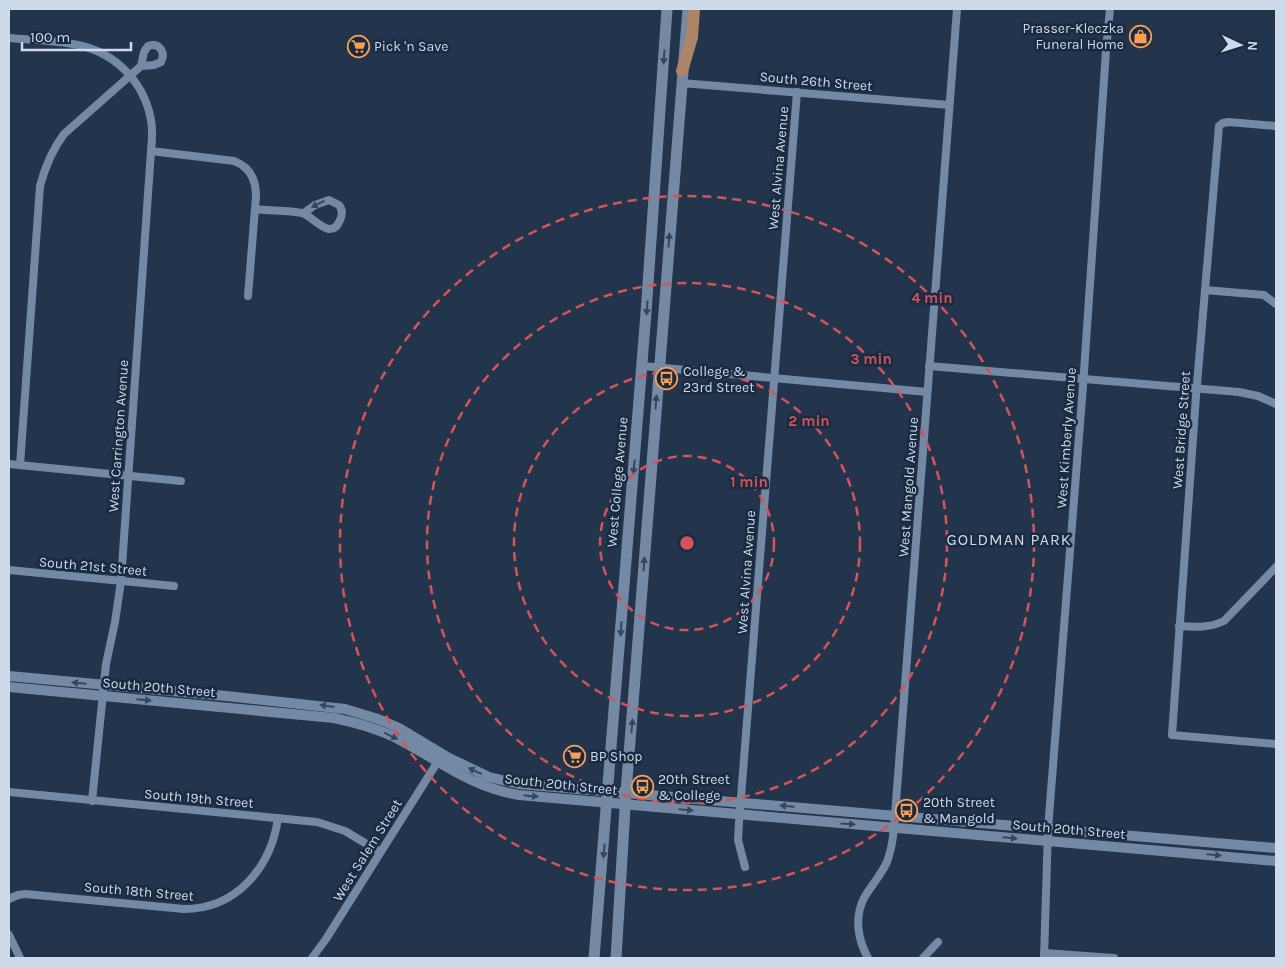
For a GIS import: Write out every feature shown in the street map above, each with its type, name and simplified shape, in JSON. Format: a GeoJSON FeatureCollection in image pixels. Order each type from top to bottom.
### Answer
{"type":"FeatureCollection","features":[{"type":"Feature","properties":{"kind":"main road","name":"West College Avenue"},"geometry":{"type":"LineString","coordinates":[[594,958],[609,791],[656,190],[667,9]]}},
{"type":"Feature","properties":{"kind":"main road"},"geometry":{"type":"LineString","coordinates":[[616,958],[625,805],[688,9]]}},
{"type":"Feature","properties":{"kind":"main road"},"geometry":{"type":"LineString","coordinates":[[682,77],[692,36],[694,9]]}},
{"type":"Feature","properties":{"kind":"street","name":"West Mangold Avenue"},"geometry":{"type":"LineString","coordinates":[[868,958],[858,931],[860,913],[864,898],[888,860],[894,828],[957,9]]}},
{"type":"Feature","properties":{"kind":"street","name":"West Kimberly Avenue"},"geometry":{"type":"LineString","coordinates":[[1044,956],[1048,829],[1110,9]]}},
{"type":"Feature","properties":{"kind":"street"},"geometry":{"type":"LineString","coordinates":[[9,38],[68,43],[88,48],[106,55],[122,66],[130,75]]}},
{"type":"Feature","properties":{"kind":"street"},"geometry":{"type":"LineString","coordinates":[[20,465],[40,186],[44,172],[54,148],[64,134],[140,66]]}},
{"type":"Feature","properties":{"kind":"street","name":"West Carrington Avenue"},"geometry":{"type":"LineString","coordinates":[[92,801],[106,664],[115,622],[120,581],[151,151],[150,116],[138,87],[130,75]]}},
{"type":"Feature","properties":{"kind":"street","name":"South 26th Street"},"geometry":{"type":"LineString","coordinates":[[682,77],[797,92],[949,105]]}},
{"type":"Feature","properties":{"kind":"street","name":"West Alvina Avenue"},"geometry":{"type":"LineString","coordinates":[[745,866],[738,840],[797,92]]}},
{"type":"Feature","properties":{"kind":"street","name":"West Bridge Street"},"geometry":{"type":"LineString","coordinates":[[1276,126],[1229,122],[1219,126],[1197,388],[1172,735],[1276,744]]}},
{"type":"Feature","properties":{"kind":"street"},"geometry":{"type":"LineString","coordinates":[[151,151],[226,159],[241,163],[248,168],[256,187],[248,296]]}},
{"type":"Feature","properties":{"kind":"street"},"geometry":{"type":"LineString","coordinates":[[255,209],[304,213],[320,226],[330,228],[339,223],[342,213],[339,205],[328,200],[315,205],[304,213]]}},
{"type":"Feature","properties":{"kind":"street"},"geometry":{"type":"LineString","coordinates":[[1205,290],[1264,295],[1276,304]]}},
{"type":"Feature","properties":{"kind":"street"},"geometry":{"type":"LineString","coordinates":[[642,366],[927,392]]}},
{"type":"Feature","properties":{"kind":"street"},"geometry":{"type":"LineString","coordinates":[[930,366],[1239,392],[1258,396],[1276,404]]}},
{"type":"Feature","properties":{"kind":"street"},"geometry":{"type":"LineString","coordinates":[[9,464],[181,480]]}},
{"type":"Feature","properties":{"kind":"street"},"geometry":{"type":"LineString","coordinates":[[1179,626],[1214,626],[1224,620],[1276,567]]}},
{"type":"Feature","properties":{"kind":"street","name":"South 21st Street"},"geometry":{"type":"LineString","coordinates":[[9,570],[174,586]]}},
{"type":"Feature","properties":{"kind":"street","name":"South 20th Street"},"geometry":{"type":"LineString","coordinates":[[9,676],[103,691],[334,718],[390,735],[440,758],[489,777],[509,782],[1276,848]]}},
{"type":"Feature","properties":{"kind":"street","name":"South 20th Street"},"geometry":{"type":"LineString","coordinates":[[9,687],[103,691]]}},
{"type":"Feature","properties":{"kind":"street","name":"South 20th Street"},"geometry":{"type":"LineString","coordinates":[[440,758],[485,786],[506,793],[1276,861]]}},
{"type":"Feature","properties":{"kind":"street","name":"West Salem Street"},"geometry":{"type":"LineString","coordinates":[[312,958],[326,939],[440,758]]}},
{"type":"Feature","properties":{"kind":"street","name":"South 19th Street"},"geometry":{"type":"LineString","coordinates":[[9,792],[317,822],[335,826],[380,852]]}},
{"type":"Feature","properties":{"kind":"street","name":"South 18th Street"},"geometry":{"type":"LineString","coordinates":[[9,899],[25,894],[184,909],[208,907],[230,898],[254,874],[271,848],[278,818]]}},
{"type":"Feature","properties":{"kind":"street"},"geometry":{"type":"LineString","coordinates":[[9,935],[20,958]]}},
{"type":"Feature","properties":{"kind":"street"},"geometry":{"type":"LineString","coordinates":[[923,958],[938,942]]}},
{"type":"Feature","properties":{"kind":"street"},"geometry":{"type":"LineString","coordinates":[[1044,956],[1114,958]]}},
{"type":"Feature","properties":{"kind":"place","name":"Prasser-Kleczka Funeral Home"},"geometry":{"type":"Point","coordinates":[1140,36]}},
{"type":"Feature","properties":{"kind":"place","name":"Pick 'n Save"},"geometry":{"type":"Point","coordinates":[358,46]}},
{"type":"Feature","properties":{"kind":"place","name":"College & 23rd Street"},"geometry":{"type":"Point","coordinates":[667,379]}},
{"type":"Feature","properties":{"kind":"place","name":"BP Shop"},"geometry":{"type":"Point","coordinates":[574,756]}},
{"type":"Feature","properties":{"kind":"place","name":"20th Street & College"},"geometry":{"type":"Point","coordinates":[642,787]}},
{"type":"Feature","properties":{"kind":"place","name":"20th Street & Mangold"},"geometry":{"type":"Point","coordinates":[907,810]}},
{"type":"Feature","properties":{"kind":"district","name":"GOLDMAN PARK"},"geometry":{"type":"Point","coordinates":[1009,539]}}]}
